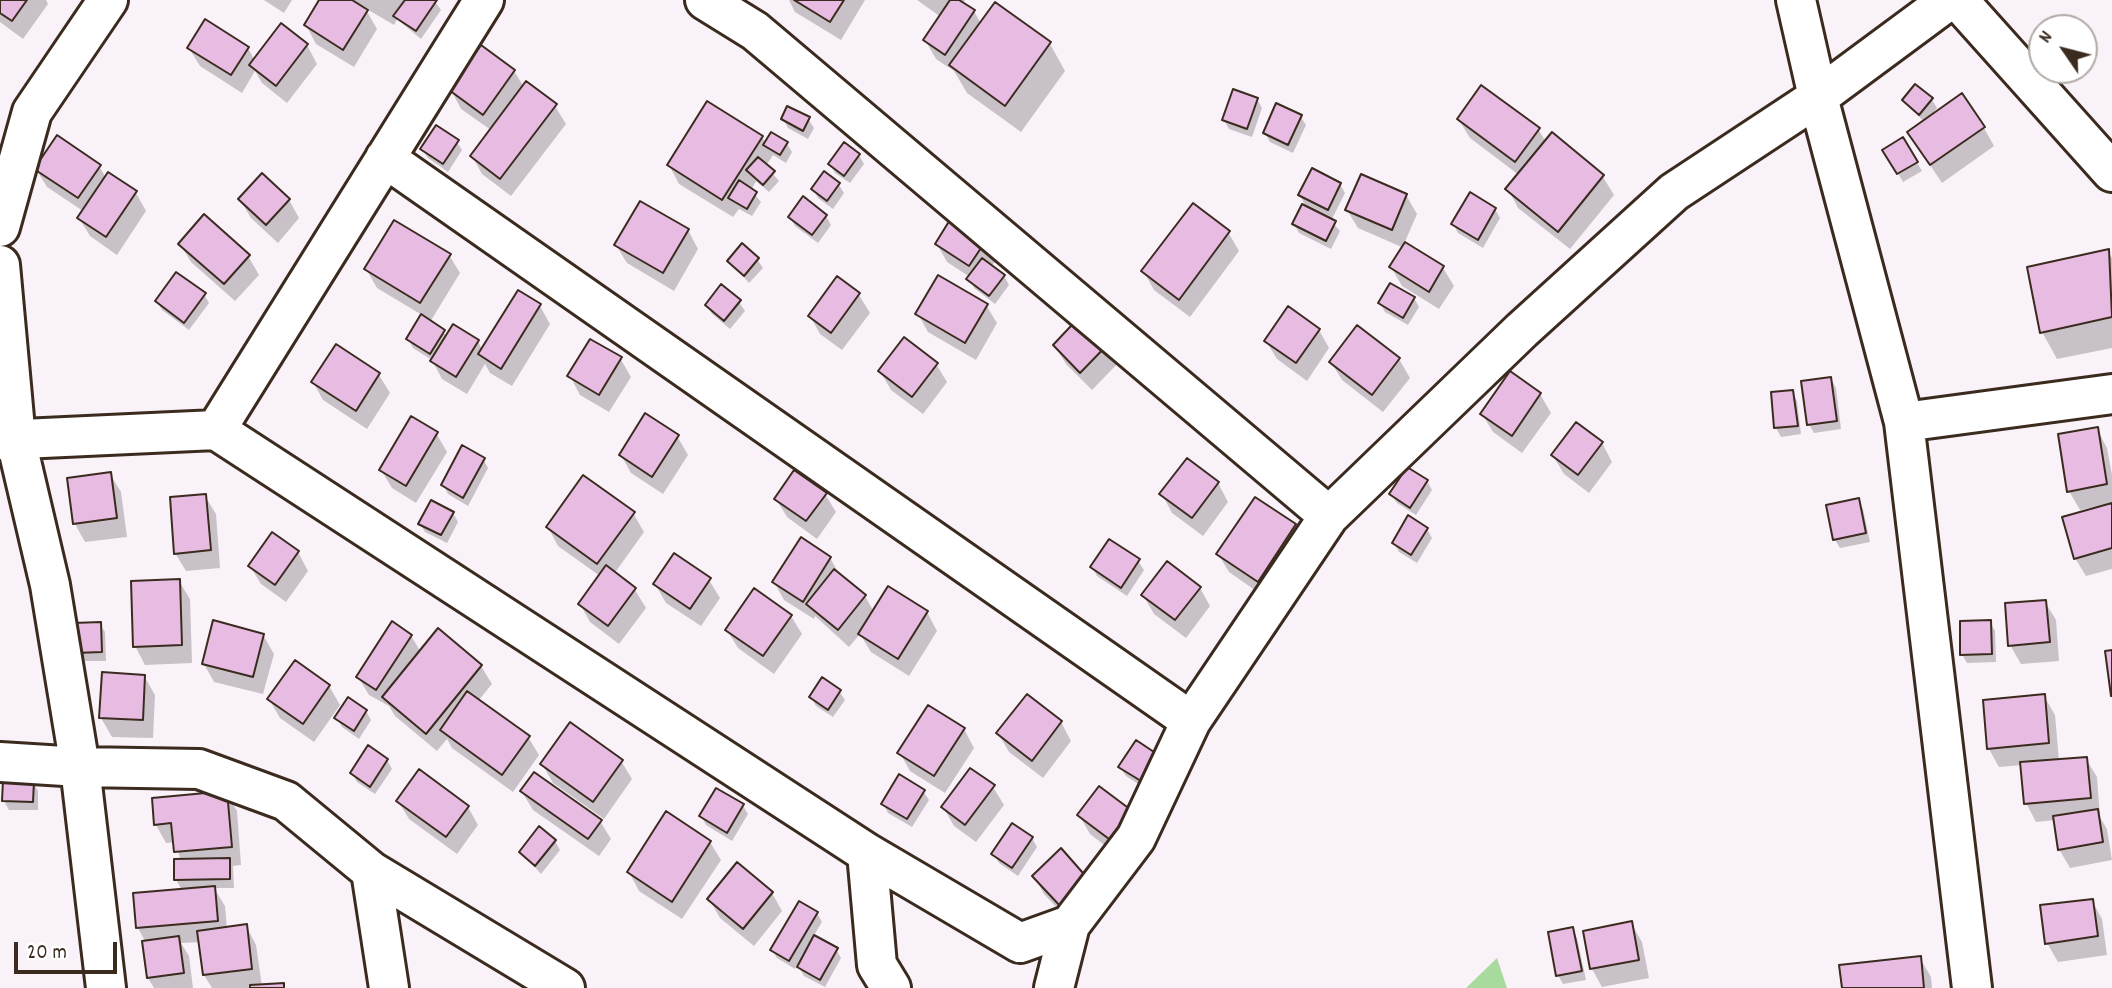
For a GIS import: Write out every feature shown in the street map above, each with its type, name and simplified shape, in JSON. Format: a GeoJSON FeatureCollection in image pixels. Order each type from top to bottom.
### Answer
{"type":"FeatureCollection","features":[{"type":"Feature","properties":{"kind":"street"},"geometry":{"type":"LineString","coordinates":[[0,227],[32,112],[108,0]]}},
{"type":"Feature","properties":{"kind":"street"},"geometry":{"type":"LineString","coordinates":[[216,430],[484,0]]}},
{"type":"Feature","properties":{"kind":"street"},"geometry":{"type":"LineString","coordinates":[[705,0],[755,31],[1329,516]]}},
{"type":"Feature","properties":{"kind":"street"},"geometry":{"type":"LineString","coordinates":[[1796,0],[1818,97],[1904,422],[1972,988]]}},
{"type":"Feature","properties":{"kind":"street"},"geometry":{"type":"LineString","coordinates":[[1054,988],[1070,925],[1136,838],[1191,721],[1329,516],[1522,330],[1674,192],[1818,97],[1949,0]]}},
{"type":"Feature","properties":{"kind":"street"},"geometry":{"type":"LineString","coordinates":[[1958,0],[2112,172]]}},
{"type":"Feature","properties":{"kind":"street"},"geometry":{"type":"LineString","coordinates":[[385,158],[1191,721]]}},
{"type":"Feature","properties":{"kind":"street"},"geometry":{"type":"LineString","coordinates":[[0,265],[8,440],[50,585],[80,767],[106,988]]}},
{"type":"Feature","properties":{"kind":"street"},"geometry":{"type":"LineString","coordinates":[[1904,422],[2112,394]]}},
{"type":"Feature","properties":{"kind":"street"},"geometry":{"type":"LineString","coordinates":[[8,440],[216,430],[867,853],[1020,943],[1070,925]]}},
{"type":"Feature","properties":{"kind":"street"},"geometry":{"type":"LineString","coordinates":[[0,762],[80,767],[199,769],[286,801],[371,871],[565,988]]}},
{"type":"Feature","properties":{"kind":"street"},"geometry":{"type":"LineString","coordinates":[[867,853],[877,965],[891,988]]}},
{"type":"Feature","properties":{"kind":"street"},"geometry":{"type":"LineString","coordinates":[[371,871],[389,988]]}},
{"type":"Feature","properties":{"kind":"green space"},"geometry":{"type":"Polygon","coordinates":[[[1497,958],[1507,988],[1466,988],[1497,958]]]}},
{"type":"Feature","properties":{"kind":"building"},"geometry":{"type":"Polygon","coordinates":[[[0,0],[27,0],[12,21],[0,13],[0,0]]]}},
{"type":"Feature","properties":{"kind":"building"},"geometry":{"type":"Polygon","coordinates":[[[319,0],[352,0],[368,10],[343,50],[304,25],[319,0]]]}},
{"type":"Feature","properties":{"kind":"building"},"geometry":{"type":"Polygon","coordinates":[[[405,0],[437,0],[416,31],[393,16],[405,0]]]}},
{"type":"Feature","properties":{"kind":"building"},"geometry":{"type":"Polygon","coordinates":[[[794,0],[844,0],[830,22],[794,0]]]}},
{"type":"Feature","properties":{"kind":"building"},"geometry":{"type":"Polygon","coordinates":[[[950,0],[959,0],[975,10],[945,55],[923,40],[950,0]]]}},
{"type":"Feature","properties":{"kind":"building"},"geometry":{"type":"Polygon","coordinates":[[[995,2],[1051,42],[1005,106],[949,65],[995,2]]]}},
{"type":"Feature","properties":{"kind":"building"},"geometry":{"type":"Polygon","coordinates":[[[205,19],[249,47],[231,75],[187,48],[205,19]]]}},
{"type":"Feature","properties":{"kind":"building"},"geometry":{"type":"Polygon","coordinates":[[[281,23],[308,44],[276,86],[249,65],[281,23]]]}},
{"type":"Feature","properties":{"kind":"building"},"geometry":{"type":"Polygon","coordinates":[[[481,45],[515,70],[483,115],[449,90],[481,45]]]}},
{"type":"Feature","properties":{"kind":"building"},"geometry":{"type":"Polygon","coordinates":[[[526,81],[557,104],[500,179],[470,156],[526,81]]]}},
{"type":"Feature","properties":{"kind":"building"},"geometry":{"type":"Polygon","coordinates":[[[1915,84],[1933,98],[1919,115],[1902,100],[1915,84]]]}},
{"type":"Feature","properties":{"kind":"building"},"geometry":{"type":"Polygon","coordinates":[[[1481,85],[1540,128],[1515,162],[1457,119],[1481,85]]]}},
{"type":"Feature","properties":{"kind":"building"},"geometry":{"type":"Polygon","coordinates":[[[1233,89],[1258,98],[1247,129],[1222,120],[1233,89]]]}},
{"type":"Feature","properties":{"kind":"building"},"geometry":{"type":"Polygon","coordinates":[[[1962,93],[1985,127],[1930,165],[1907,132],[1962,93]]]}},
{"type":"Feature","properties":{"kind":"building"},"geometry":{"type":"Polygon","coordinates":[[[707,101],[763,136],[722,200],[667,165],[707,101]]]}},
{"type":"Feature","properties":{"kind":"building"},"geometry":{"type":"Polygon","coordinates":[[[1276,103],[1302,115],[1288,145],[1263,133],[1276,103]]]}},
{"type":"Feature","properties":{"kind":"building"},"geometry":{"type":"Polygon","coordinates":[[[787,106],[810,117],[803,131],[781,119],[787,106]]]}},
{"type":"Feature","properties":{"kind":"building"},"geometry":{"type":"Polygon","coordinates":[[[436,125],[459,140],[443,164],[420,149],[436,125]]]}},
{"type":"Feature","properties":{"kind":"building"},"geometry":{"type":"Polygon","coordinates":[[[771,132],[788,142],[780,155],[763,145],[771,132]]]}},
{"type":"Feature","properties":{"kind":"building"},"geometry":{"type":"Polygon","coordinates":[[[1552,132],[1604,175],[1558,232],[1505,189],[1552,132]]]}},
{"type":"Feature","properties":{"kind":"building"},"geometry":{"type":"Polygon","coordinates":[[[57,135],[101,165],[78,198],[34,169],[57,135]]]}},
{"type":"Feature","properties":{"kind":"building"},"geometry":{"type":"Polygon","coordinates":[[[1903,137],[1918,162],[1897,174],[1882,150],[1903,137]]]}},
{"type":"Feature","properties":{"kind":"building"},"geometry":{"type":"Polygon","coordinates":[[[844,142],[860,154],[844,176],[828,164],[844,142]]]}},
{"type":"Feature","properties":{"kind":"building"},"geometry":{"type":"Polygon","coordinates":[[[758,157],[775,171],[763,185],[746,170],[758,157]]]}},
{"type":"Feature","properties":{"kind":"building"},"geometry":{"type":"Polygon","coordinates":[[[1312,168],[1341,183],[1328,210],[1298,195],[1312,168]]]}},
{"type":"Feature","properties":{"kind":"building"},"geometry":{"type":"Polygon","coordinates":[[[824,171],[840,183],[827,201],[811,189],[824,171]]]}},
{"type":"Feature","properties":{"kind":"building"},"geometry":{"type":"Polygon","coordinates":[[[108,172],[137,191],[106,237],[77,218],[108,172]]]}},
{"type":"Feature","properties":{"kind":"building"},"geometry":{"type":"Polygon","coordinates":[[[262,173],[290,199],[266,225],[238,199],[262,173]]]}},
{"type":"Feature","properties":{"kind":"building"},"geometry":{"type":"Polygon","coordinates":[[[1361,174],[1407,194],[1392,230],[1345,210],[1361,174]]]}},
{"type":"Feature","properties":{"kind":"building"},"geometry":{"type":"Polygon","coordinates":[[[739,180],[757,192],[747,209],[728,198],[739,180]]]}},
{"type":"Feature","properties":{"kind":"building"},"geometry":{"type":"Polygon","coordinates":[[[1470,192],[1496,208],[1478,240],[1451,224],[1470,192]]]}},
{"type":"Feature","properties":{"kind":"building"},"geometry":{"type":"Polygon","coordinates":[[[803,196],[827,215],[812,235],[788,217],[803,196]]]}},
{"type":"Feature","properties":{"kind":"building"},"geometry":{"type":"Polygon","coordinates":[[[640,201],[689,229],[663,273],[614,245],[640,201]]]}},
{"type":"Feature","properties":{"kind":"building"},"geometry":{"type":"Polygon","coordinates":[[[1193,203],[1230,231],[1179,300],[1141,271],[1193,203]]]}},
{"type":"Feature","properties":{"kind":"building"},"geometry":{"type":"Polygon","coordinates":[[[1302,204],[1336,221],[1326,241],[1292,224],[1302,204]]]}},
{"type":"Feature","properties":{"kind":"building"},"geometry":{"type":"Polygon","coordinates":[[[956,210],[991,233],[969,266],[935,244],[956,210]]]}},
{"type":"Feature","properties":{"kind":"building"},"geometry":{"type":"Polygon","coordinates":[[[204,214],[250,255],[224,284],[178,244],[204,214]]]}},
{"type":"Feature","properties":{"kind":"building"},"geometry":{"type":"Polygon","coordinates":[[[394,220],[451,254],[420,303],[364,269],[394,220]]]}},
{"type":"Feature","properties":{"kind":"building"},"geometry":{"type":"Polygon","coordinates":[[[1405,242],[1444,266],[1429,292],[1389,267],[1405,242]]]}},
{"type":"Feature","properties":{"kind":"building"},"geometry":{"type":"Polygon","coordinates":[[[742,243],[759,258],[744,276],[727,261],[742,243]]]}},
{"type":"Feature","properties":{"kind":"building"},"geometry":{"type":"Polygon","coordinates":[[[2109,249],[2112,317],[2040,333],[2027,267],[2109,249]]]}},
{"type":"Feature","properties":{"kind":"building"},"geometry":{"type":"Polygon","coordinates":[[[982,258],[1005,275],[989,296],[966,279],[982,258]]]}},
{"type":"Feature","properties":{"kind":"building"},"geometry":{"type":"Polygon","coordinates":[[[176,272],[206,293],[184,323],[155,301],[176,272]]]}},
{"type":"Feature","properties":{"kind":"building"},"geometry":{"type":"Polygon","coordinates":[[[938,275],[988,304],[965,343],[915,314],[938,275]]]}},
{"type":"Feature","properties":{"kind":"building"},"geometry":{"type":"Polygon","coordinates":[[[837,276],[860,293],[831,333],[808,316],[837,276]]]}},
{"type":"Feature","properties":{"kind":"building"},"geometry":{"type":"Polygon","coordinates":[[[1390,283],[1415,297],[1403,318],[1378,303],[1390,283]]]}},
{"type":"Feature","properties":{"kind":"building"},"geometry":{"type":"Polygon","coordinates":[[[721,284],[741,300],[724,321],[705,305],[721,284]]]}},
{"type":"Feature","properties":{"kind":"building"},"geometry":{"type":"Polygon","coordinates":[[[518,290],[541,304],[501,369],[478,354],[518,290]]]}},
{"type":"Feature","properties":{"kind":"building"},"geometry":{"type":"Polygon","coordinates":[[[1288,306],[1320,329],[1296,363],[1264,341],[1288,306]]]}},
{"type":"Feature","properties":{"kind":"building"},"geometry":{"type":"Polygon","coordinates":[[[1086,310],[1114,338],[1080,373],[1053,345],[1086,310]]]}},
{"type":"Feature","properties":{"kind":"building"},"geometry":{"type":"Polygon","coordinates":[[[421,314],[445,330],[430,354],[406,339],[421,314]]]}},
{"type":"Feature","properties":{"kind":"building"},"geometry":{"type":"Polygon","coordinates":[[[453,324],[479,340],[456,377],[430,361],[453,324]]]}},
{"type":"Feature","properties":{"kind":"building"},"geometry":{"type":"Polygon","coordinates":[[[1357,325],[1400,358],[1372,395],[1329,362],[1357,325]]]}},
{"type":"Feature","properties":{"kind":"building"},"geometry":{"type":"Polygon","coordinates":[[[904,337],[938,363],[912,397],[878,371],[904,337]]]}},
{"type":"Feature","properties":{"kind":"building"},"geometry":{"type":"Polygon","coordinates":[[[590,339],[622,357],[599,395],[567,376],[590,339]]]}},
{"type":"Feature","properties":{"kind":"building"},"geometry":{"type":"Polygon","coordinates":[[[336,344],[380,373],[356,411],[311,382],[336,344]]]}},
{"type":"Feature","properties":{"kind":"building"},"geometry":{"type":"Polygon","coordinates":[[[1510,371],[1541,393],[1512,436],[1480,414],[1510,371]]]}},
{"type":"Feature","properties":{"kind":"building"},"geometry":{"type":"Polygon","coordinates":[[[1831,377],[1837,421],[1807,425],[1801,381],[1831,377]]]}},
{"type":"Feature","properties":{"kind":"building"},"geometry":{"type":"Polygon","coordinates":[[[1793,390],[1798,426],[1774,428],[1771,392],[1793,390]]]}},
{"type":"Feature","properties":{"kind":"building"},"geometry":{"type":"Polygon","coordinates":[[[645,413],[679,435],[652,477],[619,455],[645,413]]]}},
{"type":"Feature","properties":{"kind":"building"},"geometry":{"type":"Polygon","coordinates":[[[411,416],[438,432],[406,486],[379,470],[411,416]]]}},
{"type":"Feature","properties":{"kind":"building"},"geometry":{"type":"Polygon","coordinates":[[[1576,422],[1603,442],[1578,475],[1551,455],[1576,422]]]}},
{"type":"Feature","properties":{"kind":"building"},"geometry":{"type":"Polygon","coordinates":[[[2098,427],[2107,484],[2067,492],[2058,434],[2098,427]]]}},
{"type":"Feature","properties":{"kind":"building"},"geometry":{"type":"Polygon","coordinates":[[[462,445],[485,458],[463,498],[441,485],[462,445]]]}},
{"type":"Feature","properties":{"kind":"building"},"geometry":{"type":"Polygon","coordinates":[[[1187,458],[1219,482],[1192,518],[1159,494],[1187,458]]]}},
{"type":"Feature","properties":{"kind":"building"},"geometry":{"type":"Polygon","coordinates":[[[1407,467],[1428,480],[1410,508],[1389,494],[1407,467]]]}},
{"type":"Feature","properties":{"kind":"building"},"geometry":{"type":"Polygon","coordinates":[[[794,470],[827,493],[806,521],[774,499],[794,470]]]}},
{"type":"Feature","properties":{"kind":"building"},"geometry":{"type":"Polygon","coordinates":[[[111,472],[117,518],[73,524],[67,478],[111,472]]]}},
{"type":"Feature","properties":{"kind":"building"},"geometry":{"type":"Polygon","coordinates":[[[583,475],[635,512],[597,564],[546,527],[583,475]]]}},
{"type":"Feature","properties":{"kind":"building"},"geometry":{"type":"Polygon","coordinates":[[[206,494],[211,550],[174,554],[170,497],[206,494]]]}},
{"type":"Feature","properties":{"kind":"building"},"geometry":{"type":"Polygon","coordinates":[[[1255,497],[1296,524],[1258,582],[1216,554],[1255,497]]]}},
{"type":"Feature","properties":{"kind":"building"},"geometry":{"type":"Polygon","coordinates":[[[1859,498],[1866,533],[1833,540],[1826,505],[1859,498]]]}},
{"type":"Feature","properties":{"kind":"building"},"geometry":{"type":"Polygon","coordinates":[[[431,500],[454,512],[441,535],[418,524],[431,500]]]}},
{"type":"Feature","properties":{"kind":"building"},"geometry":{"type":"Polygon","coordinates":[[[2112,503],[2112,548],[2074,559],[2062,517],[2112,503]]]}},
{"type":"Feature","properties":{"kind":"building"},"geometry":{"type":"Polygon","coordinates":[[[1408,515],[1428,528],[1411,555],[1392,543],[1408,515]]]}},
{"type":"Feature","properties":{"kind":"building"},"geometry":{"type":"Polygon","coordinates":[[[272,532],[299,551],[275,585],[248,566],[272,532]]]}},
{"type":"Feature","properties":{"kind":"building"},"geometry":{"type":"Polygon","coordinates":[[[801,537],[831,557],[803,602],[772,582],[801,537]]]}},
{"type":"Feature","properties":{"kind":"building"},"geometry":{"type":"Polygon","coordinates":[[[1109,539],[1140,559],[1121,588],[1090,567],[1109,539]]]}},
{"type":"Feature","properties":{"kind":"building"},"geometry":{"type":"Polygon","coordinates":[[[674,553],[711,578],[690,609],[653,584],[674,553]]]}},
{"type":"Feature","properties":{"kind":"building"},"geometry":{"type":"Polygon","coordinates":[[[1167,561],[1201,587],[1175,620],[1141,595],[1167,561]]]}},
{"type":"Feature","properties":{"kind":"building"},"geometry":{"type":"Polygon","coordinates":[[[606,565],[636,588],[608,626],[578,604],[606,565]]]}},
{"type":"Feature","properties":{"kind":"building"},"geometry":{"type":"Polygon","coordinates":[[[834,569],[866,595],[838,630],[806,604],[834,569]]]}},
{"type":"Feature","properties":{"kind":"building"},"geometry":{"type":"Polygon","coordinates":[[[180,579],[182,645],[133,647],[131,581],[180,579]]]}},
{"type":"Feature","properties":{"kind":"building"},"geometry":{"type":"Polygon","coordinates":[[[888,586],[928,611],[898,659],[858,634],[888,586]]]}},
{"type":"Feature","properties":{"kind":"building"},"geometry":{"type":"Polygon","coordinates":[[[754,588],[792,615],[763,656],[725,630],[754,588]]]}},
{"type":"Feature","properties":{"kind":"building"},"geometry":{"type":"Polygon","coordinates":[[[2046,600],[2050,642],[2008,646],[2005,603],[2046,600]]]}},
{"type":"Feature","properties":{"kind":"building"},"geometry":{"type":"Polygon","coordinates":[[[213,620],[264,634],[253,677],[202,664],[213,620]]]}},
{"type":"Feature","properties":{"kind":"building"},"geometry":{"type":"Polygon","coordinates":[[[1991,620],[1992,654],[1960,655],[1960,621],[1991,620]]]}},
{"type":"Feature","properties":{"kind":"building"},"geometry":{"type":"Polygon","coordinates":[[[392,621],[412,635],[376,690],[356,677],[392,621]]]}},
{"type":"Feature","properties":{"kind":"building"},"geometry":{"type":"Polygon","coordinates":[[[101,622],[102,652],[75,653],[73,623],[101,622]]]}},
{"type":"Feature","properties":{"kind":"building"},"geometry":{"type":"Polygon","coordinates":[[[438,628],[482,665],[426,734],[382,697],[438,628]]]}},
{"type":"Feature","properties":{"kind":"building"},"geometry":{"type":"Polygon","coordinates":[[[2112,650],[2112,696],[2111,696],[2105,651],[2112,650]]]}},
{"type":"Feature","properties":{"kind":"building"},"geometry":{"type":"Polygon","coordinates":[[[295,660],[330,685],[303,724],[267,699],[295,660]]]}},
{"type":"Feature","properties":{"kind":"building"},"geometry":{"type":"Polygon","coordinates":[[[102,672],[145,675],[143,720],[99,718],[102,672]]]}},
{"type":"Feature","properties":{"kind":"building"},"geometry":{"type":"Polygon","coordinates":[[[822,677],[841,690],[828,710],[809,697],[822,677]]]}},
{"type":"Feature","properties":{"kind":"building"},"geometry":{"type":"Polygon","coordinates":[[[467,691],[530,736],[502,775],[440,730],[467,691]]]}},
{"type":"Feature","properties":{"kind":"building"},"geometry":{"type":"Polygon","coordinates":[[[1027,694],[1062,721],[1032,761],[996,733],[1027,694]]]}},
{"type":"Feature","properties":{"kind":"building"},"geometry":{"type":"Polygon","coordinates":[[[2045,694],[2049,743],[1987,749],[1983,700],[2045,694]]]}},
{"type":"Feature","properties":{"kind":"building"},"geometry":{"type":"Polygon","coordinates":[[[348,697],[367,710],[354,731],[334,718],[348,697]]]}},
{"type":"Feature","properties":{"kind":"building"},"geometry":{"type":"Polygon","coordinates":[[[928,705],[965,728],[934,776],[897,753],[928,705]]]}},
{"type":"Feature","properties":{"kind":"building"},"geometry":{"type":"Polygon","coordinates":[[[570,722],[623,760],[593,802],[540,764],[570,722]]]}},
{"type":"Feature","properties":{"kind":"building"},"geometry":{"type":"Polygon","coordinates":[[[1136,740],[1157,754],[1141,781],[1118,767],[1136,740]]]}},
{"type":"Feature","properties":{"kind":"building"},"geometry":{"type":"Polygon","coordinates":[[[368,745],[388,759],[370,787],[350,773],[368,745]]]}},
{"type":"Feature","properties":{"kind":"building"},"geometry":{"type":"Polygon","coordinates":[[[2087,757],[2091,798],[2024,804],[2020,762],[2087,757]]]}},
{"type":"Feature","properties":{"kind":"building"},"geometry":{"type":"Polygon","coordinates":[[[970,768],[995,785],[965,825],[941,807],[970,768]]]}},
{"type":"Feature","properties":{"kind":"building"},"geometry":{"type":"Polygon","coordinates":[[[419,769],[469,806],[446,837],[396,801],[419,769]]]}},
{"type":"Feature","properties":{"kind":"building"},"geometry":{"type":"Polygon","coordinates":[[[534,772],[602,820],[588,839],[520,791],[534,772]]]}},
{"type":"Feature","properties":{"kind":"building"},"geometry":{"type":"Polygon","coordinates":[[[899,774],[925,790],[907,819],[881,804],[899,774]]]}},
{"type":"Feature","properties":{"kind":"building"},"geometry":{"type":"Polygon","coordinates":[[[3,780],[34,781],[33,802],[2,801],[3,780]]]}},
{"type":"Feature","properties":{"kind":"building"},"geometry":{"type":"Polygon","coordinates":[[[1099,786],[1131,810],[1109,839],[1077,815],[1099,786]]]}},
{"type":"Feature","properties":{"kind":"building"},"geometry":{"type":"Polygon","coordinates":[[[716,788],[744,804],[727,833],[699,816],[716,788]]]}},
{"type":"Feature","properties":{"kind":"building"},"geometry":{"type":"Polygon","coordinates":[[[227,791],[232,847],[174,852],[171,823],[154,825],[152,798],[227,791]]]}},
{"type":"Feature","properties":{"kind":"building"},"geometry":{"type":"Polygon","coordinates":[[[2098,809],[2103,842],[2058,850],[2053,816],[2098,809]]]}},
{"type":"Feature","properties":{"kind":"building"},"geometry":{"type":"Polygon","coordinates":[[[666,811],[711,841],[672,902],[627,872],[666,811]]]}},
{"type":"Feature","properties":{"kind":"building"},"geometry":{"type":"Polygon","coordinates":[[[1012,823],[1033,837],[1012,868],[991,854],[1012,823]]]}},
{"type":"Feature","properties":{"kind":"building"},"geometry":{"type":"Polygon","coordinates":[[[539,826],[556,840],[535,866],[519,852],[539,826]]]}},
{"type":"Feature","properties":{"kind":"building"},"geometry":{"type":"Polygon","coordinates":[[[1061,848],[1090,881],[1061,907],[1032,876],[1061,848]]]}},
{"type":"Feature","properties":{"kind":"building"},"geometry":{"type":"Polygon","coordinates":[[[230,858],[230,879],[174,880],[174,859],[230,858]]]}},
{"type":"Feature","properties":{"kind":"building"},"geometry":{"type":"Polygon","coordinates":[[[737,862],[773,892],[743,929],[707,899],[737,862]]]}},
{"type":"Feature","properties":{"kind":"building"},"geometry":{"type":"Polygon","coordinates":[[[215,886],[218,921],[136,928],[133,893],[215,886]]]}},
{"type":"Feature","properties":{"kind":"building"},"geometry":{"type":"Polygon","coordinates":[[[2093,899],[2098,936],[2045,944],[2040,905],[2093,899]]]}},
{"type":"Feature","properties":{"kind":"building"},"geometry":{"type":"Polygon","coordinates":[[[799,901],[818,912],[789,961],[770,950],[799,901]]]}},
{"type":"Feature","properties":{"kind":"building"},"geometry":{"type":"Polygon","coordinates":[[[1632,921],[1639,960],[1590,969],[1583,931],[1632,921]]]}},
{"type":"Feature","properties":{"kind":"building"},"geometry":{"type":"Polygon","coordinates":[[[247,924],[252,969],[203,975],[197,931],[247,924]]]}},
{"type":"Feature","properties":{"kind":"building"},"geometry":{"type":"Polygon","coordinates":[[[1573,927],[1582,971],[1556,976],[1548,932],[1573,927]]]}},
{"type":"Feature","properties":{"kind":"building"},"geometry":{"type":"Polygon","coordinates":[[[814,935],[838,948],[820,980],[797,967],[814,935]]]}},
{"type":"Feature","properties":{"kind":"building"},"geometry":{"type":"Polygon","coordinates":[[[179,936],[184,973],[147,978],[142,941],[179,936]]]}},
{"type":"Feature","properties":{"kind":"building"},"geometry":{"type":"Polygon","coordinates":[[[1921,956],[1924,988],[1842,988],[1839,965],[1921,956]]]}},
{"type":"Feature","properties":{"kind":"building"},"geometry":{"type":"Polygon","coordinates":[[[284,983],[284,988],[250,988],[250,985],[284,983]]]}}]}
